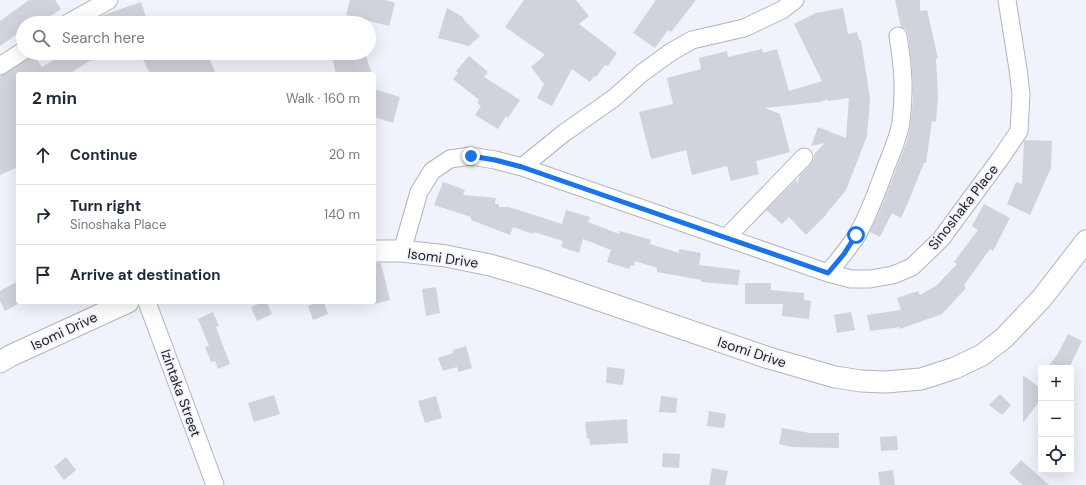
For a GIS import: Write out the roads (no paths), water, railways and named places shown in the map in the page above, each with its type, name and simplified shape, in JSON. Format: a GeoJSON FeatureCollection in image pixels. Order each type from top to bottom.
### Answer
{"type":"FeatureCollection","features":[{"type":"Feature","properties":{"kind":"street"},"geometry":{"type":"LineString","coordinates":[[80,16],[109,0]]}},
{"type":"Feature","properties":{"kind":"street"},"geometry":{"type":"LineString","coordinates":[[522,167],[564,132],[614,98],[642,73],[671,52],[692,40],[744,28],[782,10],[795,0]]}},
{"type":"Feature","properties":{"kind":"street","name":"Sinoshaka Place"},"geometry":{"type":"LineString","coordinates":[[402,251],[419,192],[432,171],[450,159],[471,156],[522,167],[828,273],[851,279],[870,279],[893,275],[912,267],[941,239],[1019,131],[1019,75],[1007,0]]}},
{"type":"Feature","properties":{"kind":"street"},"geometry":{"type":"LineString","coordinates":[[828,273],[844,254],[868,214],[891,155],[901,123],[904,99],[904,76],[898,36]]}},
{"type":"Feature","properties":{"kind":"street"},"geometry":{"type":"LineString","coordinates":[[0,66],[16,56]]}},
{"type":"Feature","properties":{"kind":"street"},"geometry":{"type":"LineString","coordinates":[[726,238],[804,157]]}},
{"type":"Feature","properties":{"kind":"street","name":"Isomi Drive"},"geometry":{"type":"LineString","coordinates":[[376,251],[402,251],[446,256],[490,265],[538,279],[769,358],[835,377],[861,381],[886,382],[921,379],[955,368],[982,355],[1004,338],[1042,298],[1086,241]]}},
{"type":"Feature","properties":{"kind":"street","name":"Isomi Drive"},"geometry":{"type":"LineString","coordinates":[[0,362],[124,304]]}},
{"type":"Feature","properties":{"kind":"street","name":"Izintaka Street"},"geometry":{"type":"LineString","coordinates":[[148,304],[215,485]]}}]}
